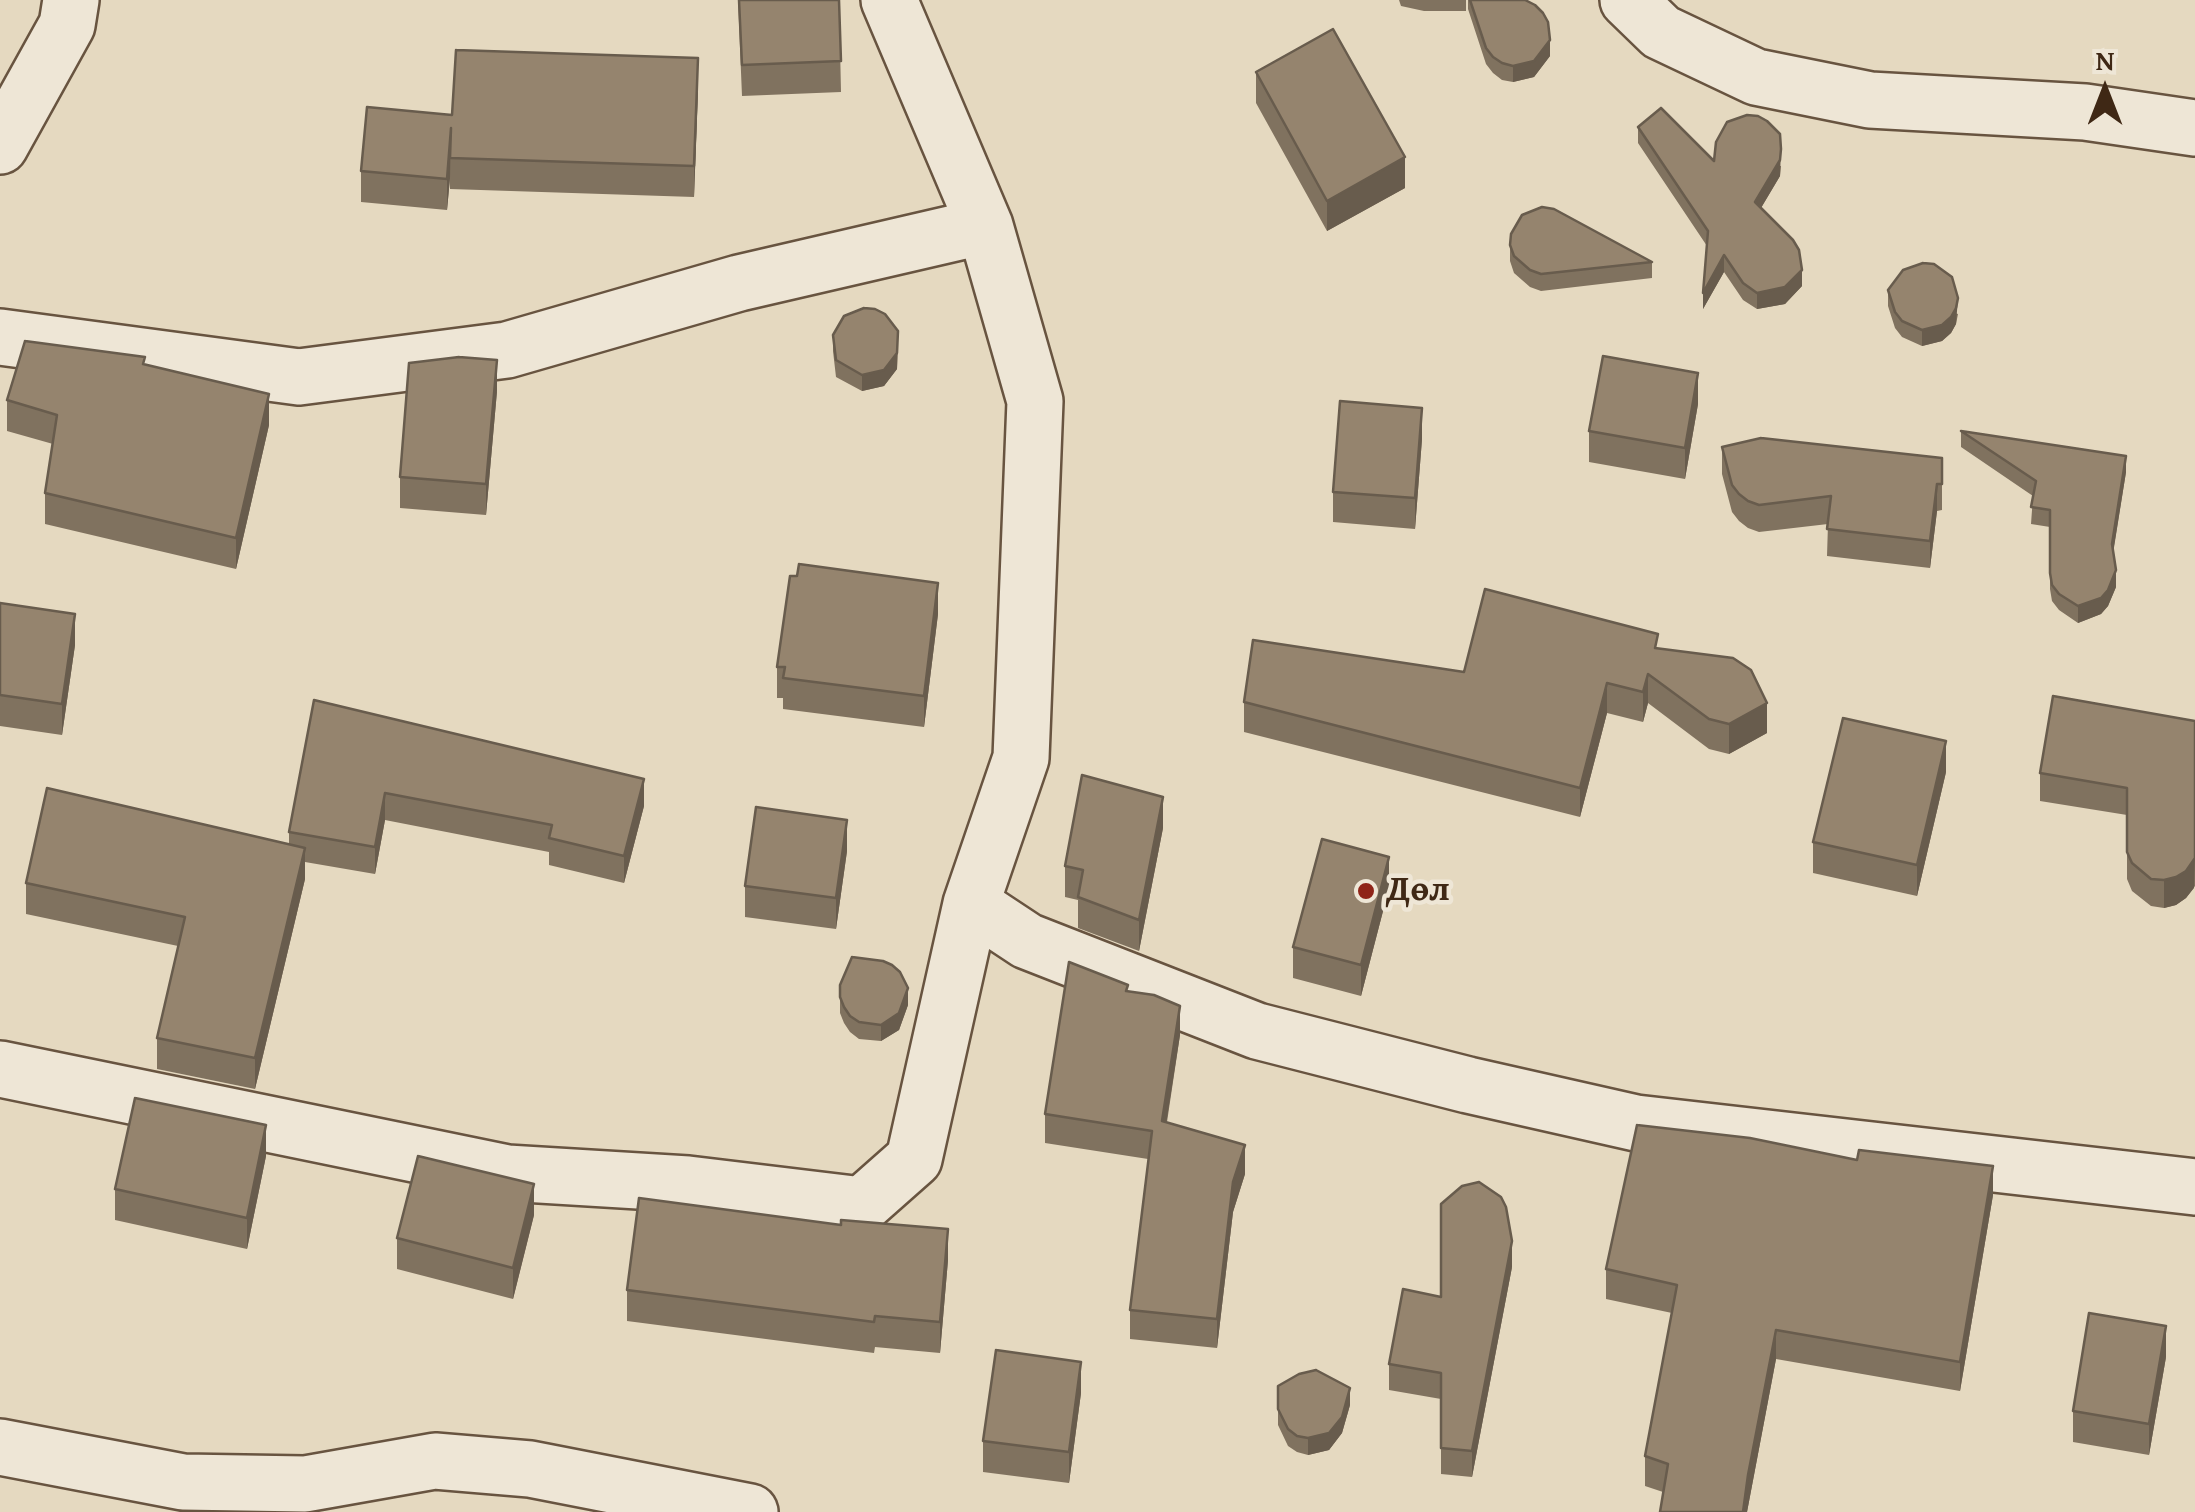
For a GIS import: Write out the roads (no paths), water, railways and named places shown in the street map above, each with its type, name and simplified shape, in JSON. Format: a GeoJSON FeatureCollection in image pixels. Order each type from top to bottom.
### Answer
{"type":"FeatureCollection","features":[{"type":"Feature","properties":{"kind":"street"},"geometry":{"type":"LineString","coordinates":[[0,146],[66,26],[71,0]]}},
{"type":"Feature","properties":{"kind":"street"},"geometry":{"type":"LineString","coordinates":[[0,1069],[507,1173],[688,1184],[862,1205],[914,1158],[971,904],[1021,758],[1035,402],[985,226],[889,0]]}},
{"type":"Feature","properties":{"kind":"street"},"geometry":{"type":"LineString","coordinates":[[1628,0],[1661,32],[1756,77],[1870,100],[2085,112],[2195,128]]}},
{"type":"Feature","properties":{"kind":"street"},"geometry":{"type":"LineString","coordinates":[[0,337],[298,377],[507,350],[739,283],[985,226]]}},
{"type":"Feature","properties":{"kind":"street"},"geometry":{"type":"LineString","coordinates":[[971,904],[1026,941],[1257,1031],[1468,1085],[1636,1122],[2194,1184]]}},
{"type":"Feature","properties":{"kind":"street"},"geometry":{"type":"LineString","coordinates":[[0,1447],[193,1497],[304,1484],[435,1461],[530,1469],[750,1512]]}},
{"type":"Feature","properties":{"kind":"place","name":"Дөл"},"geometry":{"type":"Point","coordinates":[1366,891]}}]}
